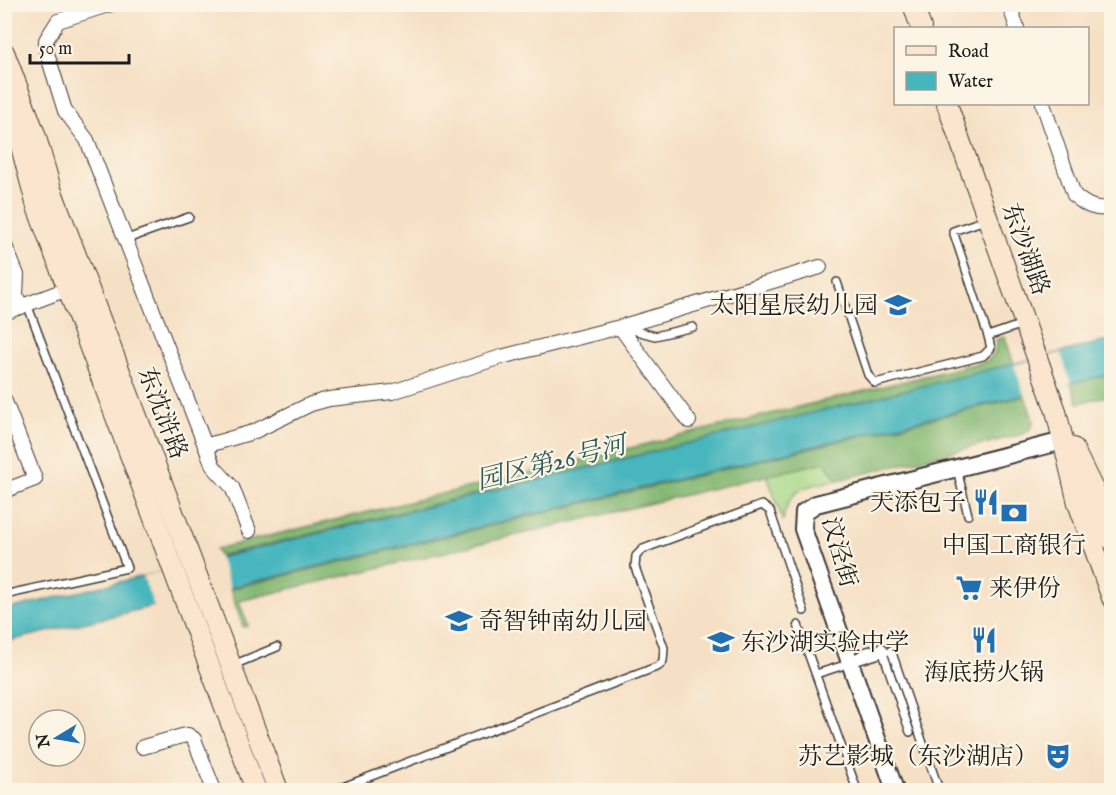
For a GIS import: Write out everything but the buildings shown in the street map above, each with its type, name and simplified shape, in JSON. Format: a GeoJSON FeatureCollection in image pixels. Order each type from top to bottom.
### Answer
{"type":"FeatureCollection","features":[{"type":"Feature","properties":{"kind":"main road"},"geometry":{"type":"LineString","coordinates":[[913,4],[921,27]]}},
{"type":"Feature","properties":{"kind":"main road","name":"东沈浒路"},"geometry":{"type":"LineString","coordinates":[[4,52],[35,134],[51,189],[278,790]]}},
{"type":"Feature","properties":{"kind":"main road","name":"东沈浒路"},"geometry":{"type":"LineString","coordinates":[[4,103],[19,139],[37,207],[256,790]]}},
{"type":"Feature","properties":{"kind":"main road","name":"东沙湖路"},"geometry":{"type":"LineString","coordinates":[[948,105],[1048,390],[1096,495],[1112,540]]}},
{"type":"Feature","properties":{"kind":"main road","name":"东沙湖路"},"geometry":{"type":"LineString","coordinates":[[1056,411],[1078,503],[1112,598]]}},
{"type":"Feature","properties":{"kind":"street"},"geometry":{"type":"LineString","coordinates":[[111,4],[58,21],[46,40],[46,50],[65,111],[87,140],[205,446],[218,474],[232,487],[249,531]]}},
{"type":"Feature","properties":{"kind":"street"},"geometry":{"type":"LineString","coordinates":[[1009,4],[1017,27]]}},
{"type":"Feature","properties":{"kind":"street"},"geometry":{"type":"LineString","coordinates":[[1043,105],[1074,195],[1086,206],[1112,208]]}},
{"type":"Feature","properties":{"kind":"street"},"geometry":{"type":"LineString","coordinates":[[4,243],[17,275],[16,295],[24,306]]}},
{"type":"Feature","properties":{"kind":"street"},"geometry":{"type":"LineString","coordinates":[[205,446],[253,432],[311,404],[329,399],[392,392],[501,357],[620,327],[820,267]]}},
{"type":"Feature","properties":{"kind":"street"},"geometry":{"type":"LineString","coordinates":[[4,313],[68,289]]}},
{"type":"Feature","properties":{"kind":"street"},"geometry":{"type":"LineString","coordinates":[[620,327],[689,422]]}},
{"type":"Feature","properties":{"kind":"street"},"geometry":{"type":"LineString","coordinates":[[4,399],[35,479],[4,491]]}},
{"type":"Feature","properties":{"kind":"street","name":"汶泾街"},"geometry":{"type":"LineString","coordinates":[[895,790],[803,529],[804,512],[816,504],[1063,441]]}},
{"type":"Feature","properties":{"kind":"street"},"geometry":{"type":"LineString","coordinates":[[143,747],[182,736],[194,739],[214,790]]}},
{"type":"Feature","properties":{"kind":"lane"},"geometry":{"type":"LineString","coordinates":[[124,240],[189,217]]}},
{"type":"Feature","properties":{"kind":"lane"},"geometry":{"type":"LineString","coordinates":[[837,282],[868,375],[875,382],[983,356],[991,348],[953,231],[988,219]]}},
{"type":"Feature","properties":{"kind":"lane"},"geometry":{"type":"LineString","coordinates":[[4,595],[127,568],[24,306]]}},
{"type":"Feature","properties":{"kind":"lane"},"geometry":{"type":"LineString","coordinates":[[988,336],[1025,323]]}},
{"type":"Feature","properties":{"kind":"lane"},"geometry":{"type":"LineString","coordinates":[[620,327],[655,336],[693,327]]}},
{"type":"Feature","properties":{"kind":"lane"},"geometry":{"type":"LineString","coordinates":[[957,469],[968,515]]}},
{"type":"Feature","properties":{"kind":"lane"},"geometry":{"type":"LineString","coordinates":[[335,790],[659,666],[663,661],[664,648],[635,567],[636,556],[653,545],[762,505],[770,511],[804,611]]}},
{"type":"Feature","properties":{"kind":"lane"},"geometry":{"type":"LineString","coordinates":[[798,625],[857,790]]}},
{"type":"Feature","properties":{"kind":"lane"},"geometry":{"type":"LineString","coordinates":[[231,666],[277,648]]}},
{"type":"Feature","properties":{"kind":"lane"},"geometry":{"type":"LineString","coordinates":[[882,650],[910,732]]}},
{"type":"Feature","properties":{"kind":"lane"},"geometry":{"type":"LineString","coordinates":[[816,674],[882,650],[891,650],[939,790]]}},
{"type":"Feature","properties":{"kind":"green space"},"geometry":{"type":"Polygon","coordinates":[[[1005,337],[1014,365],[219,556],[216,549],[987,361],[995,352],[996,340],[1005,337]]]}},
{"type":"Feature","properties":{"kind":"green space"},"geometry":{"type":"Polygon","coordinates":[[[1111,374],[1111,395],[1078,403],[1071,384],[1111,374]]]}},
{"type":"Feature","properties":{"kind":"green space"},"geometry":{"type":"Polygon","coordinates":[[[1025,396],[1033,420],[1032,427],[1024,434],[838,480],[824,462],[239,601],[248,626],[243,627],[230,589],[1025,396]]]}},
{"type":"Feature","properties":{"kind":"green space"},"geometry":{"type":"Polygon","coordinates":[[[824,462],[838,480],[809,486],[795,494],[789,501],[783,521],[767,475],[824,462]]]}},
{"type":"Feature","properties":{"kind":"water"},"geometry":{"type":"Polygon","coordinates":[[[1111,340],[1111,374],[5,642],[4,610],[1111,340]]]}},
{"type":"Feature","properties":{"kind":"pier"},"geometry":{"type":"Polygon","coordinates":[[[1061,353],[1071,384],[1025,396],[1014,365],[1061,353]]]}},
{"type":"Feature","properties":{"kind":"pier"},"geometry":{"type":"Polygon","coordinates":[[[219,556],[230,589],[154,607],[143,576],[219,556]]]}},
{"type":"Feature","properties":{"kind":"place","name":"太阳星辰幼儿园"},"geometry":{"type":"Point","coordinates":[898,305]}},
{"type":"Feature","properties":{"kind":"place","name":"天添包子"},"geometry":{"type":"Point","coordinates":[986,502]}},
{"type":"Feature","properties":{"kind":"place","name":"中国工商银行"},"geometry":{"type":"Point","coordinates":[1014,513]}},
{"type":"Feature","properties":{"kind":"place","name":"来伊份"},"geometry":{"type":"Point","coordinates":[969,588]}},
{"type":"Feature","properties":{"kind":"place","name":"奇智钟南幼儿园"},"geometry":{"type":"Point","coordinates":[459,621]}},
{"type":"Feature","properties":{"kind":"place","name":"海底捞火锅"},"geometry":{"type":"Point","coordinates":[984,640]}},
{"type":"Feature","properties":{"kind":"place","name":"东沙湖实验中学"},"geometry":{"type":"Point","coordinates":[721,642]}},
{"type":"Feature","properties":{"kind":"place","name":"苏艺影城（东沙湖店）"},"geometry":{"type":"Point","coordinates":[1058,756]}},
{"type":"Feature","properties":{"kind":"water label","name":"园区第26号河"},"geometry":{"type":"Point","coordinates":[551,462]}}]}
